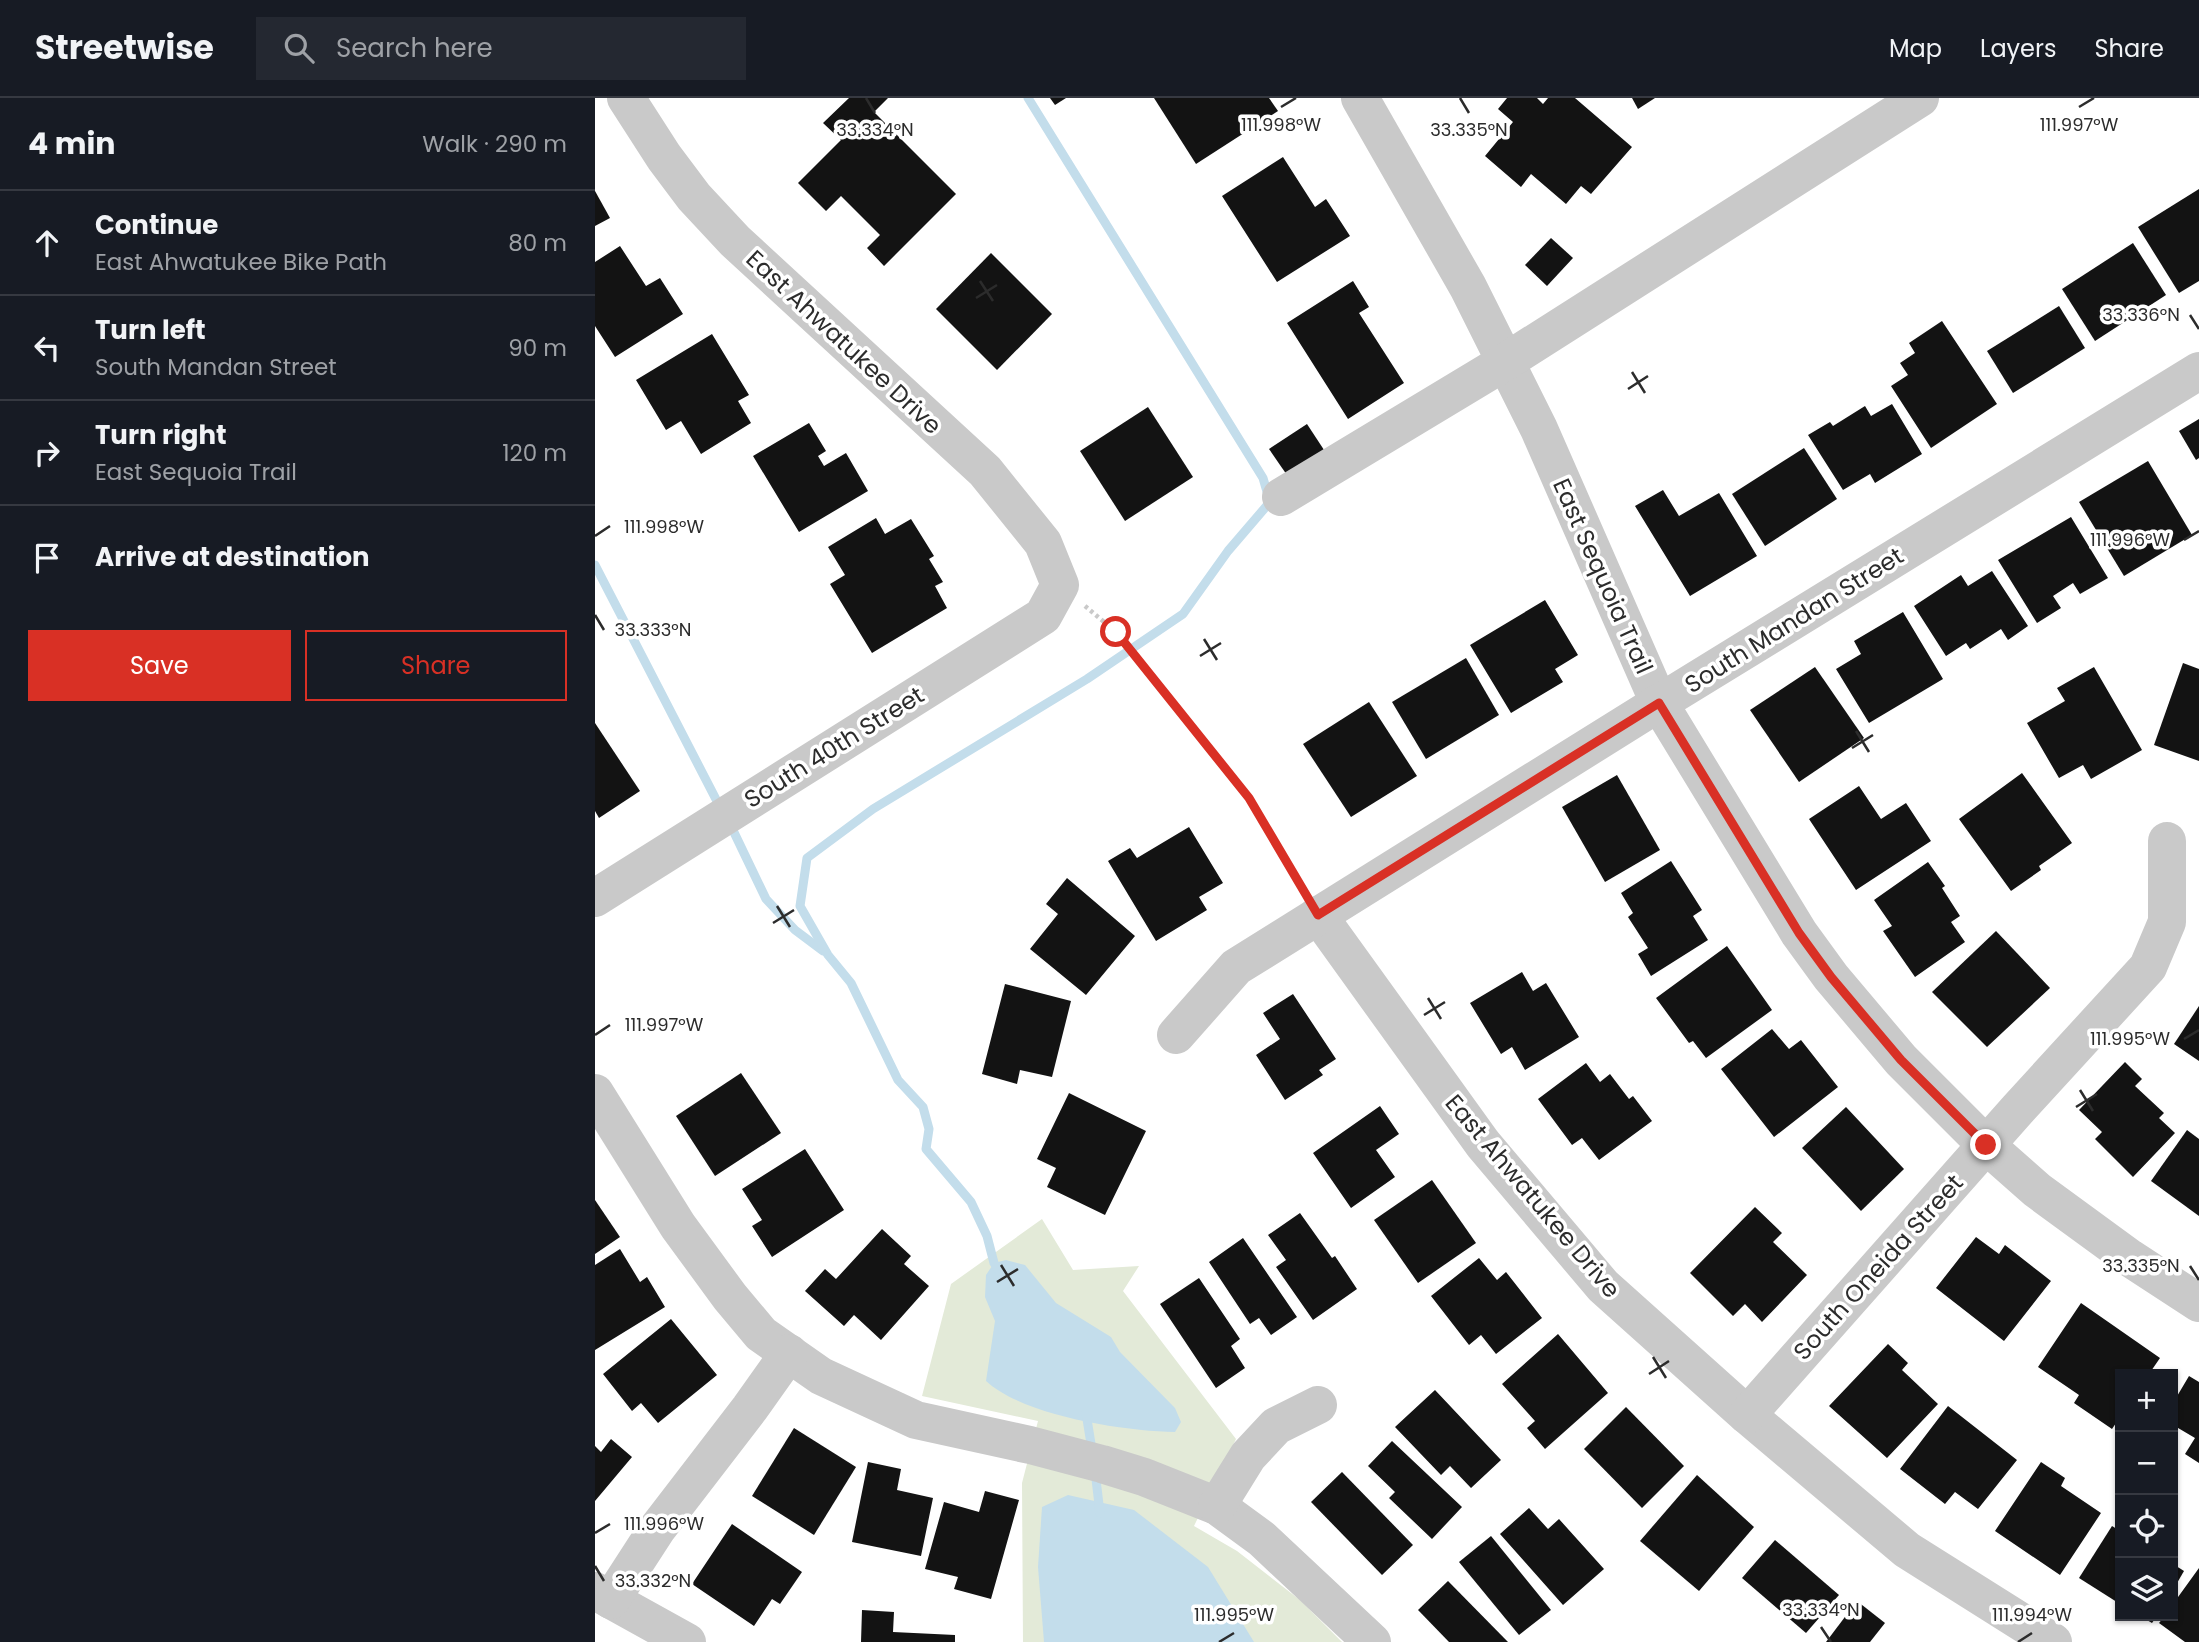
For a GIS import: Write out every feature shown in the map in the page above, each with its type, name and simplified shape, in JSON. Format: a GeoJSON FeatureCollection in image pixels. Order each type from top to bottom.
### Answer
{"type":"FeatureCollection","features":[{"type":"Feature","properties":{"kind":"street","name":"East Ahwatukee Drive"},"geometry":{"type":"LineString","coordinates":[[626,98],[694,197],[735,241],[985,471],[1043,543],[1060,585]]}},
{"type":"Feature","properties":{"kind":"street"},"geometry":{"type":"LineString","coordinates":[[1281,497],[1505,362],[1920,98]]}},
{"type":"Feature","properties":{"kind":"street","name":"East Sequoia Trail"},"geometry":{"type":"LineString","coordinates":[[1369,101],[1468,287],[1539,429],[1659,703],[1799,933],[1901,1060],[1986,1145],[2047,1198],[2130,1258],[2199,1303]]}},
{"type":"Feature","properties":{"kind":"street","name":"South Mandan Street"},"geometry":{"type":"LineString","coordinates":[[1176,1035],[1236,967],[2199,371]]}},
{"type":"Feature","properties":{"kind":"street","name":"South 40th Street"},"geometry":{"type":"LineString","coordinates":[[595,898],[1043,616],[1060,585]]}},
{"type":"Feature","properties":{"kind":"street","name":"South Oneida Street"},"geometry":{"type":"LineString","coordinates":[[1747,1415],[2148,967],[2167,922],[2167,841]]}},
{"type":"Feature","properties":{"kind":"street","name":"East Ahwatukee Drive"},"geometry":{"type":"LineString","coordinates":[[1318,915],[1483,1144],[1595,1276],[1747,1415],[1907,1550],[2053,1642]]}},
{"type":"Feature","properties":{"kind":"street"},"geometry":{"type":"LineString","coordinates":[[595,1093],[678,1226],[761,1334],[821,1376],[916,1420],[1102,1464],[1144,1477],[1203,1501],[1262,1539],[1372,1642]]}},
{"type":"Feature","properties":{"kind":"street"},"geometry":{"type":"LineString","coordinates":[[687,1642],[603,1596],[750,1408],[789,1353]]}},
{"type":"Feature","properties":{"kind":"street"},"geometry":{"type":"LineString","coordinates":[[1203,1501],[1276,1426],[1318,1405]]}},
{"type":"Feature","properties":{"kind":"path"},"geometry":{"type":"LineString","coordinates":[[1116,632],[1249,798],[1318,915]]}},
{"type":"Feature","properties":{"kind":"green space"},"geometry":{"type":"Polygon","coordinates":[[[1042,1219],[1073,1270],[1139,1266],[1123,1291],[1236,1439],[1194,1526],[1237,1551],[1300,1600],[1342,1642],[1023,1642],[1022,1483],[1038,1421],[922,1396],[951,1284],[1042,1219]]]}},
{"type":"Feature","properties":{"kind":"water"},"geometry":{"type":"Polygon","coordinates":[[[1006,1260],[1025,1265],[1056,1303],[1111,1337],[1120,1352],[1175,1408],[1181,1422],[1175,1432],[1103,1425],[1049,1412],[1024,1404],[986,1381],[995,1321],[985,1297],[986,1275],[994,1263],[1006,1260]]]}},
{"type":"Feature","properties":{"kind":"water"},"geometry":{"type":"Polygon","coordinates":[[[1068,1495],[1134,1510],[1208,1567],[1254,1642],[1044,1642],[1038,1567],[1042,1507],[1068,1495]]]}},
{"type":"Feature","properties":{"kind":"building"},"geometry":{"type":"Polygon","coordinates":[[[849,98],[888,98],[874,112],[956,194],[884,266],[867,248],[880,235],[841,196],[826,211],[798,183],[841,140],[823,123],[849,98]]]}},
{"type":"Feature","properties":{"kind":"building"},"geometry":{"type":"Polygon","coordinates":[[[1050,98],[1066,98],[1055,105],[1050,98]]]}},
{"type":"Feature","properties":{"kind":"building"},"geometry":{"type":"Polygon","coordinates":[[[1154,98],[1269,98],[1278,111],[1196,164],[1154,98]]]}},
{"type":"Feature","properties":{"kind":"building"},"geometry":{"type":"Polygon","coordinates":[[[1507,98],[1537,98],[1543,104],[1548,98],[1575,98],[1632,147],[1591,194],[1581,186],[1566,204],[1531,174],[1521,187],[1485,156],[1513,122],[1498,109],[1507,98]]]}},
{"type":"Feature","properties":{"kind":"building"},"geometry":{"type":"Polygon","coordinates":[[[1632,98],[1655,98],[1638,109],[1632,98]]]}},
{"type":"Feature","properties":{"kind":"building"},"geometry":{"type":"Polygon","coordinates":[[[1283,157],[1315,207],[1326,199],[1350,236],[1277,282],[1222,196],[1283,157]]]}},
{"type":"Feature","properties":{"kind":"building"},"geometry":{"type":"Polygon","coordinates":[[[2199,189],[2199,281],[2179,293],[2138,227],[2199,189]]]}},
{"type":"Feature","properties":{"kind":"building"},"geometry":{"type":"Polygon","coordinates":[[[595,191],[610,218],[595,226],[595,191]]]}},
{"type":"Feature","properties":{"kind":"building"},"geometry":{"type":"Polygon","coordinates":[[[1551,238],[1573,258],[1547,286],[1525,265],[1551,238]]]}},
{"type":"Feature","properties":{"kind":"building"},"geometry":{"type":"Polygon","coordinates":[[[2133,243],[2166,295],[2095,341],[2062,289],[2133,243]]]}},
{"type":"Feature","properties":{"kind":"building"},"geometry":{"type":"Polygon","coordinates":[[[620,246],[646,286],[660,278],[683,314],[615,357],[595,326],[595,262],[620,246]]]}},
{"type":"Feature","properties":{"kind":"building"},"geometry":{"type":"Polygon","coordinates":[[[991,253],[1052,314],[997,370],[936,309],[991,253]]]}},
{"type":"Feature","properties":{"kind":"building"},"geometry":{"type":"Polygon","coordinates":[[[1353,281],[1369,307],[1359,313],[1404,383],[1348,419],[1287,323],[1353,281]]]}},
{"type":"Feature","properties":{"kind":"building"},"geometry":{"type":"Polygon","coordinates":[[[2059,306],[2085,348],[2013,393],[1987,351],[2059,306]]]}},
{"type":"Feature","properties":{"kind":"building"},"geometry":{"type":"Polygon","coordinates":[[[1942,321],[1997,404],[1931,448],[1891,386],[1908,375],[1900,363],[1915,353],[1909,343],[1942,321]]]}},
{"type":"Feature","properties":{"kind":"building"},"geometry":{"type":"Polygon","coordinates":[[[712,334],[749,395],[738,401],[751,423],[701,454],[681,421],[666,430],[636,380],[712,334]]]}},
{"type":"Feature","properties":{"kind":"building"},"geometry":{"type":"Polygon","coordinates":[[[1892,404],[1922,454],[1875,483],[1870,474],[1843,490],[1808,435],[1830,422],[1833,426],[1865,406],[1871,416],[1892,404]]]}},
{"type":"Feature","properties":{"kind":"building"},"geometry":{"type":"Polygon","coordinates":[[[1148,407],[1193,477],[1125,521],[1080,451],[1148,407]]]}},
{"type":"Feature","properties":{"kind":"building"},"geometry":{"type":"Polygon","coordinates":[[[2199,419],[2199,458],[2196,460],[2179,431],[2199,419]]]}},
{"type":"Feature","properties":{"kind":"building"},"geometry":{"type":"Polygon","coordinates":[[[809,423],[826,451],[818,456],[824,466],[846,453],[868,491],[799,532],[753,456],[809,423]]]}},
{"type":"Feature","properties":{"kind":"building"},"geometry":{"type":"Polygon","coordinates":[[[1307,424],[1326,453],[1289,478],[1269,449],[1307,424]]]}},
{"type":"Feature","properties":{"kind":"building"},"geometry":{"type":"Polygon","coordinates":[[[1804,448],[1837,499],[1765,546],[1732,494],[1804,448]]]}},
{"type":"Feature","properties":{"kind":"building"},"geometry":{"type":"Polygon","coordinates":[[[2148,461],[2192,535],[2124,576],[2079,502],[2148,461]]]}},
{"type":"Feature","properties":{"kind":"building"},"geometry":{"type":"Polygon","coordinates":[[[1663,490],[1679,516],[1719,493],[1757,556],[1690,596],[1635,506],[1663,490]]]}},
{"type":"Feature","properties":{"kind":"building"},"geometry":{"type":"Polygon","coordinates":[[[2071,517],[2108,578],[2080,594],[2073,583],[2053,596],[2061,608],[2037,623],[1998,560],[2071,517]]]}},
{"type":"Feature","properties":{"kind":"building"},"geometry":{"type":"Polygon","coordinates":[[[876,518],[885,534],[911,519],[934,556],[929,559],[943,582],[935,586],[947,608],[872,653],[830,584],[845,575],[828,547],[876,518]]]}},
{"type":"Feature","properties":{"kind":"building"},"geometry":{"type":"Polygon","coordinates":[[[1992,571],[2028,626],[2008,640],[2001,629],[1970,649],[1966,643],[1946,656],[1914,606],[1961,575],[1968,586],[1992,571]]]}},
{"type":"Feature","properties":{"kind":"building"},"geometry":{"type":"Polygon","coordinates":[[[1545,600],[1578,655],[1555,669],[1563,682],[1511,713],[1470,645],[1545,600]]]}},
{"type":"Feature","properties":{"kind":"building"},"geometry":{"type":"Polygon","coordinates":[[[1903,612],[1943,679],[1869,723],[1836,669],[1861,654],[1854,641],[1903,612]]]}},
{"type":"Feature","properties":{"kind":"building"},"geometry":{"type":"Polygon","coordinates":[[[1466,658],[1499,715],[1426,759],[1392,702],[1466,658]]]}},
{"type":"Feature","properties":{"kind":"building"},"geometry":{"type":"Polygon","coordinates":[[[2183,663],[2199,669],[2199,761],[2154,745],[2183,663]]]}},
{"type":"Feature","properties":{"kind":"building"},"geometry":{"type":"Polygon","coordinates":[[[1815,667],[1864,738],[1799,782],[1750,710],[1815,667]]]}},
{"type":"Feature","properties":{"kind":"building"},"geometry":{"type":"Polygon","coordinates":[[[2094,667],[2142,750],[2091,779],[2083,765],[2059,778],[2027,723],[2065,701],[2057,688],[2094,667]]]}},
{"type":"Feature","properties":{"kind":"building"},"geometry":{"type":"Polygon","coordinates":[[[1369,702],[1417,776],[1351,817],[1303,744],[1369,702]]]}},
{"type":"Feature","properties":{"kind":"building"},"geometry":{"type":"Polygon","coordinates":[[[595,723],[640,791],[599,818],[595,811],[595,723]]]}},
{"type":"Feature","properties":{"kind":"building"},"geometry":{"type":"Polygon","coordinates":[[[2022,773],[2072,843],[2039,866],[2041,870],[2011,891],[1959,819],[2022,773]]]}},
{"type":"Feature","properties":{"kind":"building"},"geometry":{"type":"Polygon","coordinates":[[[1617,775],[1660,850],[1605,882],[1562,807],[1617,775]]]}},
{"type":"Feature","properties":{"kind":"building"},"geometry":{"type":"Polygon","coordinates":[[[1859,786],[1881,819],[1906,803],[1931,841],[1856,890],[1809,819],[1859,786]]]}},
{"type":"Feature","properties":{"kind":"building"},"geometry":{"type":"Polygon","coordinates":[[[1189,827],[1223,883],[1199,897],[1207,910],[1156,941],[1108,861],[1130,848],[1137,858],[1189,827]]]}},
{"type":"Feature","properties":{"kind":"building"},"geometry":{"type":"Polygon","coordinates":[[[1671,861],[1702,910],[1693,916],[1708,940],[1651,976],[1638,954],[1648,948],[1628,917],[1633,913],[1621,893],[1671,861]]]}},
{"type":"Feature","properties":{"kind":"building"},"geometry":{"type":"Polygon","coordinates":[[[1928,862],[1945,886],[1942,888],[1960,916],[1951,922],[1965,942],[1915,977],[1883,931],[1892,926],[1874,900],[1928,862]]]}},
{"type":"Feature","properties":{"kind":"building"},"geometry":{"type":"Polygon","coordinates":[[[1067,878],[1135,936],[1086,995],[1030,949],[1058,914],[1046,904],[1067,878]]]}},
{"type":"Feature","properties":{"kind":"building"},"geometry":{"type":"Polygon","coordinates":[[[1996,931],[2050,988],[1987,1047],[1932,992],[1996,931]]]}},
{"type":"Feature","properties":{"kind":"building"},"geometry":{"type":"Polygon","coordinates":[[[1727,946],[1772,1010],[1706,1058],[1693,1041],[1689,1043],[1656,998],[1727,946]]]}},
{"type":"Feature","properties":{"kind":"building"},"geometry":{"type":"Polygon","coordinates":[[[1522,972],[1533,991],[1546,983],[1579,1037],[1525,1070],[1512,1047],[1501,1054],[1470,1003],[1522,972]]]}},
{"type":"Feature","properties":{"kind":"building"},"geometry":{"type":"Polygon","coordinates":[[[1005,984],[1071,1001],[1052,1077],[1020,1070],[1017,1084],[982,1074],[1005,984]]]}},
{"type":"Feature","properties":{"kind":"building"},"geometry":{"type":"Polygon","coordinates":[[[1293,994],[1336,1059],[1319,1070],[1323,1075],[1285,1100],[1256,1055],[1280,1039],[1263,1013],[1293,994]]]}},
{"type":"Feature","properties":{"kind":"building"},"geometry":{"type":"Polygon","coordinates":[[[2199,1006],[2199,1061],[2174,1044],[2199,1006]]]}},
{"type":"Feature","properties":{"kind":"building"},"geometry":{"type":"Polygon","coordinates":[[[1772,1029],[1789,1049],[1801,1040],[1838,1087],[1774,1137],[1721,1069],[1772,1029]]]}},
{"type":"Feature","properties":{"kind":"building"},"geometry":{"type":"Polygon","coordinates":[[[2125,1062],[2142,1079],[2135,1086],[2164,1113],[2159,1118],[2175,1133],[2133,1177],[2095,1139],[2102,1132],[2079,1110],[2125,1062]]]}},
{"type":"Feature","properties":{"kind":"building"},"geometry":{"type":"Polygon","coordinates":[[[1586,1063],[1600,1082],[1610,1074],[1629,1099],[1633,1096],[1652,1121],[1599,1160],[1582,1138],[1572,1145],[1538,1099],[1586,1063]]]}},
{"type":"Feature","properties":{"kind":"building"},"geometry":{"type":"Polygon","coordinates":[[[741,1073],[781,1133],[715,1176],[676,1116],[741,1073]]]}},
{"type":"Feature","properties":{"kind":"building"},"geometry":{"type":"Polygon","coordinates":[[[1069,1093],[1146,1131],[1105,1215],[1047,1187],[1056,1168],[1037,1159],[1069,1093]]]}},
{"type":"Feature","properties":{"kind":"building"},"geometry":{"type":"Polygon","coordinates":[[[1380,1106],[1399,1134],[1376,1150],[1395,1177],[1351,1208],[1313,1153],[1380,1106]]]}},
{"type":"Feature","properties":{"kind":"building"},"geometry":{"type":"Polygon","coordinates":[[[1846,1107],[1904,1169],[1861,1211],[1802,1148],[1846,1107]]]}},
{"type":"Feature","properties":{"kind":"building"},"geometry":{"type":"Polygon","coordinates":[[[2187,1130],[2199,1139],[2199,1216],[2151,1181],[2187,1130]]]}},
{"type":"Feature","properties":{"kind":"building"},"geometry":{"type":"Polygon","coordinates":[[[805,1149],[844,1210],[772,1257],[752,1226],[762,1220],[742,1189],[805,1149]]]}},
{"type":"Feature","properties":{"kind":"building"},"geometry":{"type":"Polygon","coordinates":[[[1432,1180],[1476,1243],[1418,1283],[1374,1220],[1432,1180]]]}},
{"type":"Feature","properties":{"kind":"building"},"geometry":{"type":"Polygon","coordinates":[[[595,1200],[620,1237],[595,1254],[595,1200]]]}},
{"type":"Feature","properties":{"kind":"building"},"geometry":{"type":"Polygon","coordinates":[[[1755,1207],[1782,1233],[1773,1242],[1807,1275],[1762,1322],[1745,1304],[1733,1316],[1690,1273],[1755,1207]]]}},
{"type":"Feature","properties":{"kind":"building"},"geometry":{"type":"Polygon","coordinates":[[[1300,1213],[1332,1258],[1335,1256],[1357,1289],[1313,1320],[1276,1267],[1286,1260],[1268,1235],[1300,1213]]]}},
{"type":"Feature","properties":{"kind":"building"},"geometry":{"type":"Polygon","coordinates":[[[882,1229],[911,1256],[904,1264],[929,1286],[881,1340],[854,1315],[844,1326],[805,1291],[825,1269],[836,1279],[882,1229]]]}},
{"type":"Feature","properties":{"kind":"building"},"geometry":{"type":"Polygon","coordinates":[[[1976,1237],[1999,1254],[2005,1245],[2051,1281],[2004,1341],[1936,1288],[1976,1237]]]}},
{"type":"Feature","properties":{"kind":"building"},"geometry":{"type":"Polygon","coordinates":[[[1243,1238],[1297,1317],[1271,1335],[1259,1318],[1250,1324],[1209,1262],[1243,1238]]]}},
{"type":"Feature","properties":{"kind":"building"},"geometry":{"type":"Polygon","coordinates":[[[620,1249],[640,1282],[647,1277],[665,1307],[595,1350],[595,1265],[620,1249]]]}},
{"type":"Feature","properties":{"kind":"building"},"geometry":{"type":"Polygon","coordinates":[[[1479,1258],[1497,1280],[1506,1272],[1542,1318],[1496,1354],[1481,1335],[1469,1345],[1431,1296],[1479,1258]]]}},
{"type":"Feature","properties":{"kind":"building"},"geometry":{"type":"Polygon","coordinates":[[[1199,1278],[1240,1339],[1231,1346],[1245,1368],[1216,1388],[1160,1304],[1199,1278]]]}},
{"type":"Feature","properties":{"kind":"building"},"geometry":{"type":"Polygon","coordinates":[[[2081,1303],[2160,1358],[2152,1369],[2115,1369],[2115,1424],[2112,1429],[2074,1403],[2079,1395],[2038,1367],[2081,1303]]]}},
{"type":"Feature","properties":{"kind":"building"},"geometry":{"type":"Polygon","coordinates":[[[671,1319],[717,1375],[658,1423],[641,1403],[632,1411],[603,1374],[671,1319]]]}},
{"type":"Feature","properties":{"kind":"building"},"geometry":{"type":"Polygon","coordinates":[[[1558,1334],[1608,1393],[1545,1449],[1527,1428],[1535,1421],[1502,1384],[1558,1334]]]}},
{"type":"Feature","properties":{"kind":"building"},"geometry":{"type":"Polygon","coordinates":[[[1888,1344],[1908,1363],[1902,1370],[1938,1404],[1887,1458],[1829,1406],[1888,1344]]]}},
{"type":"Feature","properties":{"kind":"building"},"geometry":{"type":"Polygon","coordinates":[[[2189,1376],[2199,1382],[2199,1463],[2185,1454],[2195,1438],[2178,1428],[2178,1395],[2189,1376]]]}},
{"type":"Feature","properties":{"kind":"building"},"geometry":{"type":"Polygon","coordinates":[[[1435,1390],[1501,1460],[1471,1488],[1450,1466],[1441,1475],[1395,1427],[1435,1390]]]}},
{"type":"Feature","properties":{"kind":"building"},"geometry":{"type":"Polygon","coordinates":[[[1948,1406],[2017,1460],[1978,1509],[1955,1492],[1945,1504],[1900,1469],[1948,1406]]]}},
{"type":"Feature","properties":{"kind":"building"},"geometry":{"type":"Polygon","coordinates":[[[1626,1407],[1684,1466],[1642,1508],[1584,1449],[1626,1407]]]}},
{"type":"Feature","properties":{"kind":"building"},"geometry":{"type":"Polygon","coordinates":[[[794,1428],[856,1467],[814,1535],[752,1496],[794,1428]]]}},
{"type":"Feature","properties":{"kind":"building"},"geometry":{"type":"Polygon","coordinates":[[[611,1439],[632,1457],[595,1501],[595,1446],[601,1452],[611,1439]]]}},
{"type":"Feature","properties":{"kind":"building"},"geometry":{"type":"Polygon","coordinates":[[[1392,1441],[1462,1507],[1432,1539],[1389,1498],[1395,1492],[1368,1466],[1392,1441]]]}},
{"type":"Feature","properties":{"kind":"building"},"geometry":{"type":"Polygon","coordinates":[[[868,1462],[901,1469],[897,1490],[933,1498],[921,1556],[852,1542],[868,1462]]]}},
{"type":"Feature","properties":{"kind":"building"},"geometry":{"type":"Polygon","coordinates":[[[2041,1462],[2065,1478],[2061,1486],[2101,1513],[2060,1575],[1995,1531],[2041,1462]]]}},
{"type":"Feature","properties":{"kind":"building"},"geometry":{"type":"Polygon","coordinates":[[[1342,1472],[1413,1545],[1382,1575],[1311,1502],[1342,1472]]]}},
{"type":"Feature","properties":{"kind":"building"},"geometry":{"type":"Polygon","coordinates":[[[1697,1475],[1754,1527],[1699,1591],[1640,1541],[1697,1475]]]}},
{"type":"Feature","properties":{"kind":"building"},"geometry":{"type":"Polygon","coordinates":[[[985,1491],[1019,1500],[991,1599],[954,1589],[958,1577],[925,1569],[944,1502],[979,1512],[985,1491]]]}},
{"type":"Feature","properties":{"kind":"building"},"geometry":{"type":"Polygon","coordinates":[[[1529,1508],[1548,1529],[1559,1519],[1604,1569],[1563,1605],[1500,1534],[1529,1508]]]}},
{"type":"Feature","properties":{"kind":"building"},"geometry":{"type":"Polygon","coordinates":[[[732,1524],[802,1572],[780,1604],[772,1599],[754,1626],[692,1584],[732,1524]]]}},
{"type":"Feature","properties":{"kind":"building"},"geometry":{"type":"Polygon","coordinates":[[[2112,1526],[2115,1528],[2115,1601],[2079,1578],[2112,1526]]]}},
{"type":"Feature","properties":{"kind":"building"},"geometry":{"type":"Polygon","coordinates":[[[1491,1536],[1551,1610],[1519,1635],[1459,1562],[1491,1536]]]}},
{"type":"Feature","properties":{"kind":"building"},"geometry":{"type":"Polygon","coordinates":[[[1775,1540],[1839,1595],[1806,1633],[1742,1578],[1775,1540]]]}},
{"type":"Feature","properties":{"kind":"building"},"geometry":{"type":"Polygon","coordinates":[[[2178,1567],[2184,1571],[2178,1581],[2178,1567]]]}},
{"type":"Feature","properties":{"kind":"building"},"geometry":{"type":"Polygon","coordinates":[[[2199,1568],[2199,1642],[2185,1642],[2159,1623],[2178,1621],[2178,1597],[2199,1568]]]}},
{"type":"Feature","properties":{"kind":"building"},"geometry":{"type":"Polygon","coordinates":[[[1448,1581],[1508,1642],[1449,1642],[1418,1610],[1448,1581]]]}},
{"type":"Feature","properties":{"kind":"building"},"geometry":{"type":"Polygon","coordinates":[[[1857,1601],[1885,1623],[1870,1642],[1826,1642],[1857,1601]]]}},
{"type":"Feature","properties":{"kind":"building"},"geometry":{"type":"Polygon","coordinates":[[[862,1610],[894,1612],[893,1632],[955,1635],[955,1642],[861,1642],[862,1610]]]}},
{"type":"Feature","properties":{"kind":"waterway"},"geometry":{"type":"LineString","coordinates":[[1001,1273],[994,1263],[987,1236],[971,1202],[926,1149],[929,1129],[923,1107],[898,1080],[851,983],[828,955],[800,906],[807,858],[873,809],[1087,679],[1183,614],[1228,551],[1270,502],[1263,478],[1028,98]]}},
{"type":"Feature","properties":{"kind":"waterway"},"geometry":{"type":"LineString","coordinates":[[595,565],[721,809]]}},
{"type":"Feature","properties":{"kind":"waterway"},"geometry":{"type":"LineString","coordinates":[[730,824],[766,899],[795,930],[823,951]]}},
{"type":"Feature","properties":{"kind":"waterway"},"geometry":{"type":"LineString","coordinates":[[1086,1413],[1092,1450]]}},
{"type":"Feature","properties":{"kind":"waterway"},"geometry":{"type":"LineString","coordinates":[[1095,1471],[1100,1513]]}},
{"type":"Feature","properties":{"kind":"route"},"geometry":{"type":"LineString","coordinates":[[1116,632],[1249,798],[1318,915],[1659,703],[1799,933],[1831,977],[1901,1060],[1986,1145]]}}]}
